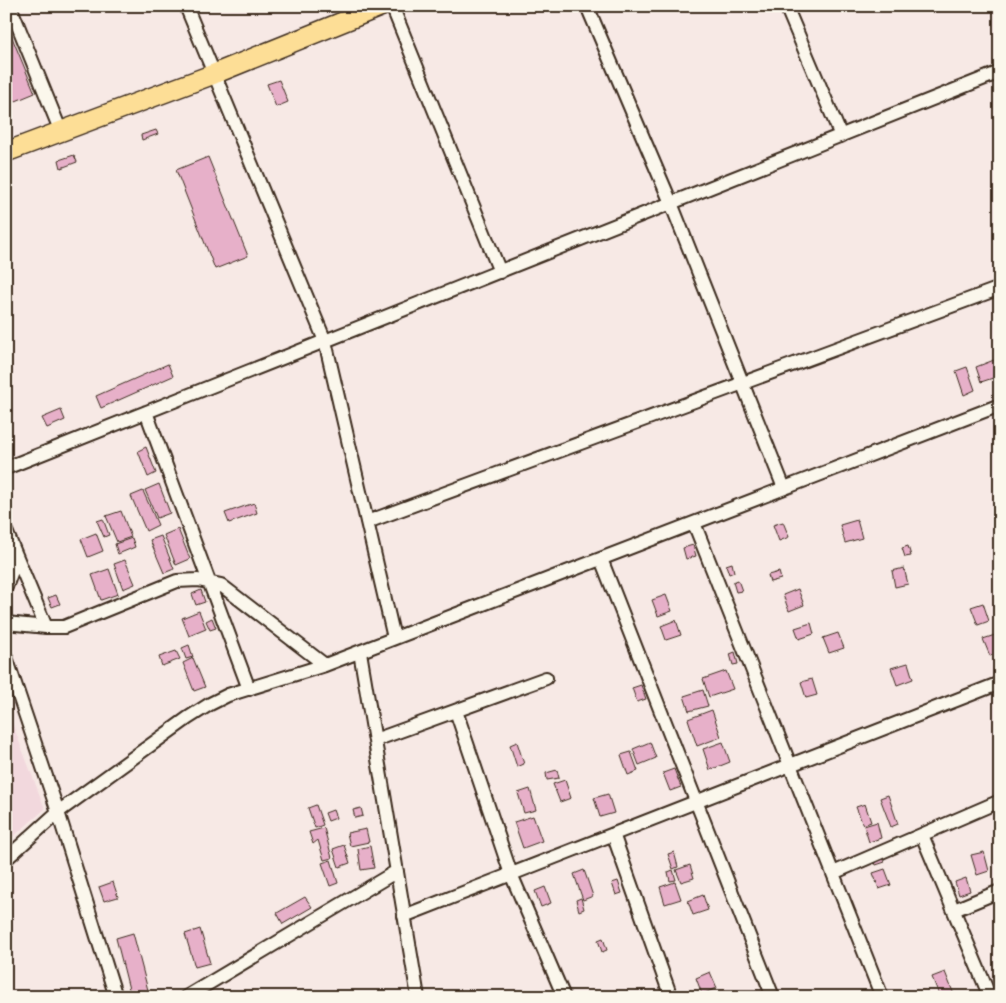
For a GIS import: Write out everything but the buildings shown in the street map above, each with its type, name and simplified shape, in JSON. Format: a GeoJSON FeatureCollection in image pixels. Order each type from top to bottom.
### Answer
{"type":"FeatureCollection","features":[{"type":"Feature","properties":{"kind":"main road"},"geometry":{"type":"LineString","coordinates":[[6,152],[214,74],[382,6]]}},
{"type":"Feature","properties":{"kind":"street"},"geometry":{"type":"LineString","coordinates":[[10,6],[61,132]]}},
{"type":"Feature","properties":{"kind":"street"},"geometry":{"type":"LineString","coordinates":[[186,6],[325,341],[394,638]]}},
{"type":"Feature","properties":{"kind":"street"},"geometry":{"type":"LineString","coordinates":[[392,6],[500,272]]}},
{"type":"Feature","properties":{"kind":"street"},"geometry":{"type":"LineString","coordinates":[[587,6],[671,203],[784,488]]}},
{"type":"Feature","properties":{"kind":"street"},"geometry":{"type":"LineString","coordinates":[[786,6],[841,136]]}},
{"type":"Feature","properties":{"kind":"street"},"geometry":{"type":"LineString","coordinates":[[6,468],[1000,72]]}},
{"type":"Feature","properties":{"kind":"street"},"geometry":{"type":"LineString","coordinates":[[367,522],[1000,288]]}},
{"type":"Feature","properties":{"kind":"street"},"geometry":{"type":"LineString","coordinates":[[6,859],[58,812],[188,718],[228,695],[325,665],[360,652],[1000,405]]}},
{"type":"Feature","properties":{"kind":"street"},"geometry":{"type":"LineString","coordinates":[[146,412],[249,689]]}},
{"type":"Feature","properties":{"kind":"street"},"geometry":{"type":"LineString","coordinates":[[694,523],[882,997]]}},
{"type":"Feature","properties":{"kind":"street"},"geometry":{"type":"LineString","coordinates":[[8,535],[46,627]]}},
{"type":"Feature","properties":{"kind":"street"},"geometry":{"type":"LineString","coordinates":[[6,587],[12,571],[8,535]]}},
{"type":"Feature","properties":{"kind":"street"},"geometry":{"type":"LineString","coordinates":[[601,559],[773,997]]}},
{"type":"Feature","properties":{"kind":"street"},"geometry":{"type":"LineString","coordinates":[[6,623],[46,627],[64,626],[177,582],[198,580],[221,585],[325,665]]}},
{"type":"Feature","properties":{"kind":"street"},"geometry":{"type":"LineString","coordinates":[[360,652],[418,997]]}},
{"type":"Feature","properties":{"kind":"street"},"geometry":{"type":"LineString","coordinates":[[6,658],[58,812],[116,997]]}},
{"type":"Feature","properties":{"kind":"street"},"geometry":{"type":"LineString","coordinates":[[375,740],[546,678]]}},
{"type":"Feature","properties":{"kind":"street"},"geometry":{"type":"LineString","coordinates":[[404,916],[1000,683]]}},
{"type":"Feature","properties":{"kind":"street"},"geometry":{"type":"LineString","coordinates":[[456,710],[511,874],[564,997]]}},
{"type":"Feature","properties":{"kind":"street"},"geometry":{"type":"LineString","coordinates":[[833,873],[1000,801]]}},
{"type":"Feature","properties":{"kind":"street"},"geometry":{"type":"LineString","coordinates":[[613,834],[671,997]]}},
{"type":"Feature","properties":{"kind":"street"},"geometry":{"type":"LineString","coordinates":[[922,835],[954,910],[993,993]]}},
{"type":"Feature","properties":{"kind":"street"},"geometry":{"type":"LineString","coordinates":[[186,997],[396,870]]}},
{"type":"Feature","properties":{"kind":"street"},"geometry":{"type":"LineString","coordinates":[[954,910],[1000,891]]}},
{"type":"Feature","properties":{"kind":"shaded area"},"geometry":{"type":"Polygon","coordinates":[[[6,707],[45,809],[6,843],[6,707]]]}}]}
